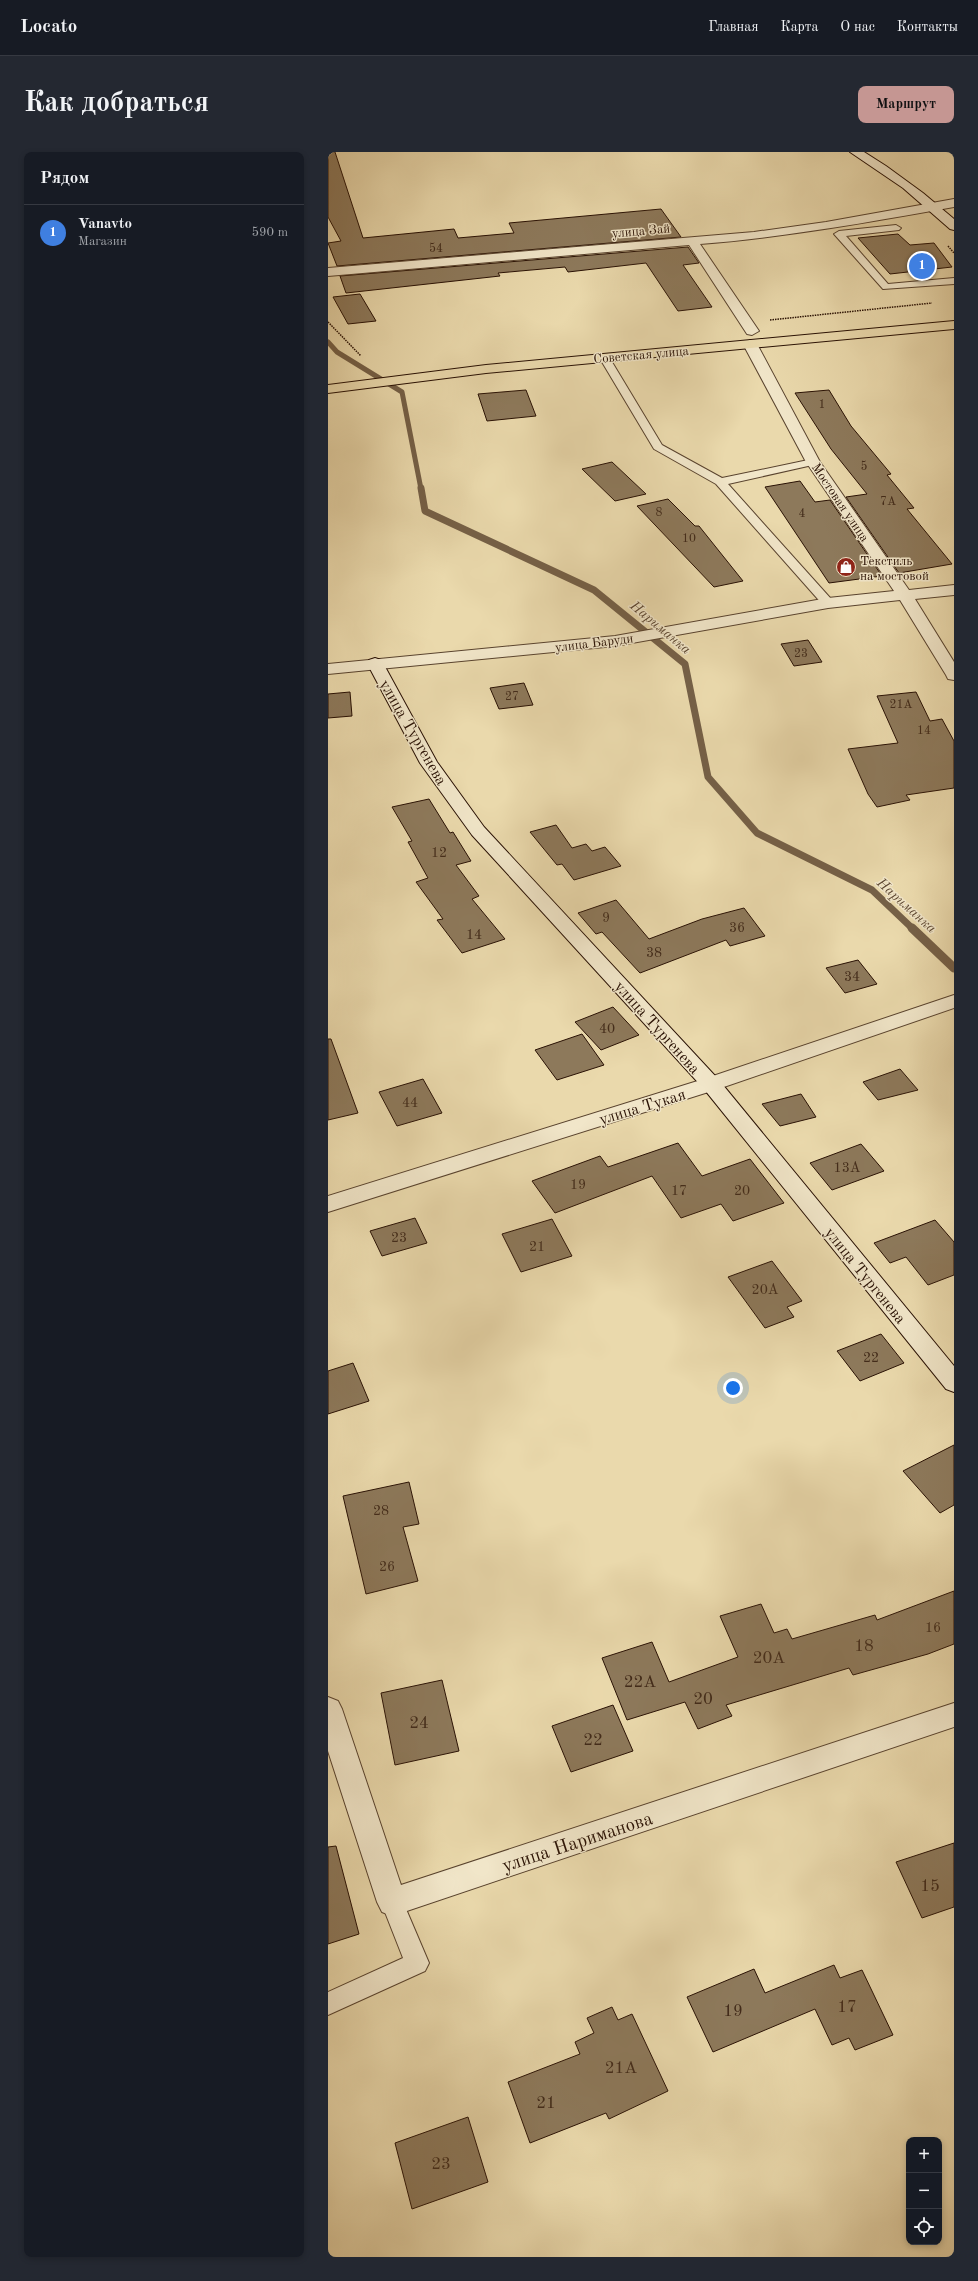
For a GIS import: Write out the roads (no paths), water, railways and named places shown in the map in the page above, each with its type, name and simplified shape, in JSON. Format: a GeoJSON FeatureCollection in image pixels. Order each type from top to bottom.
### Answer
{"type":"FeatureCollection","features":[{"type":"Feature","properties":{"kind":"main road","name":"Советская улица"},"geometry":{"type":"LineString","coordinates":[[676,338],[954,314]]}},
{"type":"Feature","properties":{"kind":"main road","name":"Советская улица"},"geometry":{"type":"LineString","coordinates":[[328,389],[486,369],[604,349],[749,332],[954,325]]}},
{"type":"Feature","properties":{"kind":"street"},"geometry":{"type":"LineString","coordinates":[[856,152],[882,166],[935,207],[954,226]]}},
{"type":"Feature","properties":{"kind":"street","name":"улица Зай"},"geometry":{"type":"LineString","coordinates":[[328,272],[754,236],[826,226],[954,203]]}},
{"type":"Feature","properties":{"kind":"street","name":"Мостовая улица"},"geometry":{"type":"LineString","coordinates":[[692,241],[749,332],[813,462],[905,596],[954,675]]}},
{"type":"Feature","properties":{"kind":"street","name":"улица Баруди"},"geometry":{"type":"LineString","coordinates":[[328,669],[375,663],[616,641],[683,627],[828,603],[954,590]]}},
{"type":"Feature","properties":{"kind":"street","name":"улица Тургенева"},"geometry":{"type":"LineString","coordinates":[[375,663],[429,763],[478,831],[711,1084],[954,1383]]}},
{"type":"Feature","properties":{"kind":"street","name":"улица Тукая"},"geometry":{"type":"LineString","coordinates":[[328,1204],[711,1084],[954,1001]]}},
{"type":"Feature","properties":{"kind":"street"},"geometry":{"type":"LineString","coordinates":[[328,1709],[392,1902]]}},
{"type":"Feature","properties":{"kind":"street","name":"улица Нариманова"},"geometry":{"type":"LineString","coordinates":[[392,1902],[954,1716]]}},
{"type":"Feature","properties":{"kind":"lane"},"geometry":{"type":"LineString","coordinates":[[896,228],[838,234],[886,287],[954,281]]}},
{"type":"Feature","properties":{"kind":"lane"},"geometry":{"type":"LineString","coordinates":[[604,349],[658,447],[720,482],[828,603]]}},
{"type":"Feature","properties":{"kind":"lane"},"geometry":{"type":"LineString","coordinates":[[720,482],[813,462]]}},
{"type":"Feature","properties":{"kind":"lane"},"geometry":{"type":"LineString","coordinates":[[328,2004],[417,1963],[392,1902]]}},
{"type":"Feature","properties":{"kind":"waterway","name":"Нариманка"},"geometry":{"type":"LineString","coordinates":[[328,342],[337,352],[402,392],[421,489]]}},
{"type":"Feature","properties":{"kind":"waterway","name":"Нариманка"},"geometry":{"type":"LineString","coordinates":[[421,488],[425,511],[594,590],[685,664],[708,777],[757,833],[872,890],[913,929]]}},
{"type":"Feature","properties":{"kind":"waterway","name":"Нариманка"},"geometry":{"type":"LineString","coordinates":[[912,928],[954,968]]}},
{"type":"Feature","properties":{"kind":"place","name":"Vanavto"},"geometry":{"type":"Point","coordinates":[922,266]}},
{"type":"Feature","properties":{"kind":"place","name":"Текстиль на мостовой"},"geometry":{"type":"Point","coordinates":[846,567]}}]}
